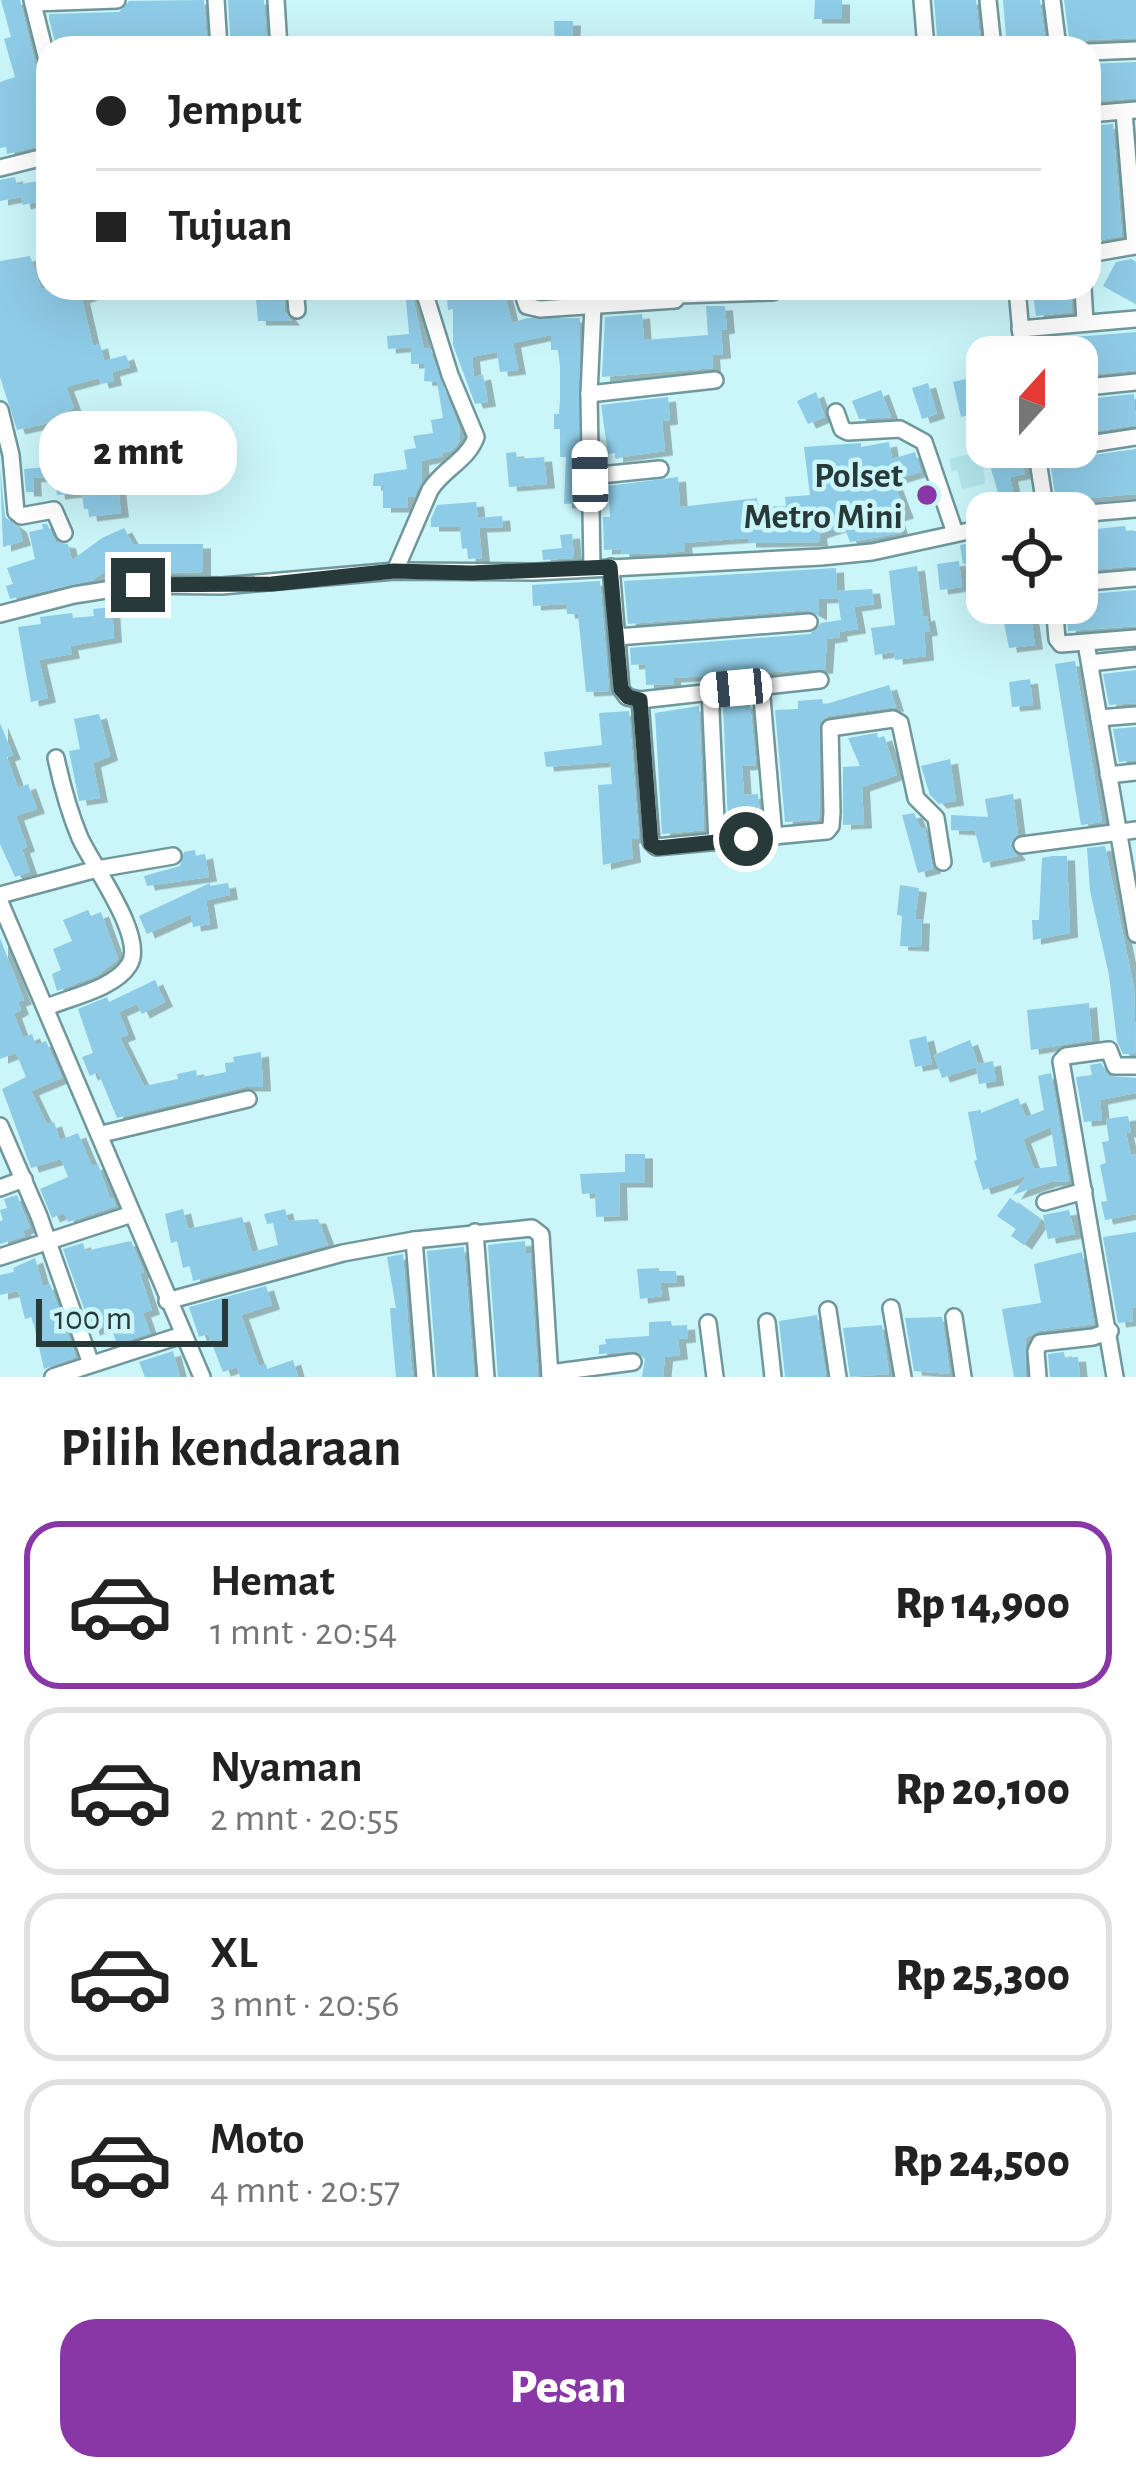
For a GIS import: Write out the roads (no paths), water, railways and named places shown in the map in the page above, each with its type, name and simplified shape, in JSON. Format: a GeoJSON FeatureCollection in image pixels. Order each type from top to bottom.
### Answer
{"type":"FeatureCollection","features":[{"type":"Feature","properties":{"kind":"street"},"geometry":{"type":"LineString","coordinates":[[41,36],[32,2],[116,0]]}},
{"type":"Feature","properties":{"kind":"street"},"geometry":{"type":"LineString","coordinates":[[216,0],[218,36]]}},
{"type":"Feature","properties":{"kind":"street"},"geometry":{"type":"LineString","coordinates":[[276,0],[278,36]]}},
{"type":"Feature","properties":{"kind":"street"},"geometry":{"type":"LineString","coordinates":[[922,0],[925,36]]}},
{"type":"Feature","properties":{"kind":"street"},"geometry":{"type":"LineString","coordinates":[[988,0],[992,36]]}},
{"type":"Feature","properties":{"kind":"street"},"geometry":{"type":"LineString","coordinates":[[1052,0],[1056,36]]}},
{"type":"Feature","properties":{"kind":"street"},"geometry":{"type":"LineString","coordinates":[[1101,51],[1136,50]]}},
{"type":"Feature","properties":{"kind":"street"},"geometry":{"type":"LineString","coordinates":[[1101,252],[1136,246],[1130,111]]}},
{"type":"Feature","properties":{"kind":"street"},"geometry":{"type":"LineString","coordinates":[[0,168],[36,160]]}},
{"type":"Feature","properties":{"kind":"street"},"geometry":{"type":"LineString","coordinates":[[296,300],[297,310]]}},
{"type":"Feature","properties":{"kind":"street"},"geometry":{"type":"LineString","coordinates":[[394,571],[430,490],[467,454],[476,437],[427,300]]}},
{"type":"Feature","properties":{"kind":"street"},"geometry":{"type":"LineString","coordinates":[[524,300],[526,306],[540,309],[596,300]]}},
{"type":"Feature","properties":{"kind":"street"},"geometry":{"type":"LineString","coordinates":[[592,567],[589,394],[602,300]]}},
{"type":"Feature","properties":{"kind":"street"},"geometry":{"type":"LineString","coordinates":[[620,300],[675,300]]}},
{"type":"Feature","properties":{"kind":"street"},"geometry":{"type":"LineString","coordinates":[[1018,300],[1021,336]]}},
{"type":"Feature","properties":{"kind":"street"},"geometry":{"type":"LineString","coordinates":[[1084,300],[1085,322]]}},
{"type":"Feature","properties":{"kind":"street"},"geometry":{"type":"LineString","coordinates":[[1020,329],[1136,319]]}},
{"type":"Feature","properties":{"kind":"street"},"geometry":{"type":"LineString","coordinates":[[589,394],[715,380]]}},
{"type":"Feature","properties":{"kind":"street"},"geometry":{"type":"LineString","coordinates":[[1098,386],[1136,382]]}},
{"type":"Feature","properties":{"kind":"street"},"geometry":{"type":"LineString","coordinates":[[0,410],[11,455],[16,512],[21,516],[54,510],[64,533]]}},
{"type":"Feature","properties":{"kind":"street"},"geometry":{"type":"LineString","coordinates":[[836,412],[842,429],[848,432],[900,429],[924,442],[955,533]]}},
{"type":"Feature","properties":{"kind":"street"},"geometry":{"type":"LineString","coordinates":[[1098,443],[1136,437]]}},
{"type":"Feature","properties":{"kind":"street"},"geometry":{"type":"LineString","coordinates":[[590,476],[660,469]]}},
{"type":"Feature","properties":{"kind":"street"},"geometry":{"type":"LineString","coordinates":[[1098,512],[1136,508]]}},
{"type":"Feature","properties":{"kind":"street"},"geometry":{"type":"LineString","coordinates":[[0,614],[138,585],[272,584],[394,571],[493,573],[872,553],[966,531]]}},
{"type":"Feature","properties":{"kind":"street"},"geometry":{"type":"LineString","coordinates":[[610,567],[621,689],[628,697],[640,700],[820,680]]}},
{"type":"Feature","properties":{"kind":"street"},"geometry":{"type":"LineString","coordinates":[[1098,582],[1136,578]]}},
{"type":"Feature","properties":{"kind":"street"},"geometry":{"type":"LineString","coordinates":[[616,637],[809,622]]}},
{"type":"Feature","properties":{"kind":"street"},"geometry":{"type":"LineString","coordinates":[[1056,624],[1061,644],[1136,638]]}},
{"type":"Feature","properties":{"kind":"street"},"geometry":{"type":"LineString","coordinates":[[1086,643],[1136,934]]}},
{"type":"Feature","properties":{"kind":"street"},"geometry":{"type":"LineString","coordinates":[[1090,663],[1136,658]]}},
{"type":"Feature","properties":{"kind":"street"},"geometry":{"type":"LineString","coordinates":[[761,686],[774,837]]}},
{"type":"Feature","properties":{"kind":"street"},"geometry":{"type":"LineString","coordinates":[[710,691],[717,842]]}},
{"type":"Feature","properties":{"kind":"street"},"geometry":{"type":"LineString","coordinates":[[640,700],[651,844],[658,848],[826,830],[831,826],[830,728],[893,719],[900,723],[916,799],[936,818],[943,862]]}},
{"type":"Feature","properties":{"kind":"street"},"geometry":{"type":"LineString","coordinates":[[1099,718],[1136,715]]}},
{"type":"Feature","properties":{"kind":"street"},"geometry":{"type":"LineString","coordinates":[[47,1007],[117,978],[133,958],[119,907],[64,795],[56,758]]}},
{"type":"Feature","properties":{"kind":"street"},"geometry":{"type":"LineString","coordinates":[[1108,775],[1136,772]]}},
{"type":"Feature","properties":{"kind":"street"},"geometry":{"type":"LineString","coordinates":[[1022,845],[1136,830]]}},
{"type":"Feature","properties":{"kind":"street"},"geometry":{"type":"LineString","coordinates":[[173,856],[97,869],[0,898],[202,1377]]}},
{"type":"Feature","properties":{"kind":"street"},"geometry":{"type":"LineString","coordinates":[[1114,1377],[1110,1331],[1061,1061],[1108,1050],[1115,1066],[1136,1066]]}},
{"type":"Feature","properties":{"kind":"street"},"geometry":{"type":"LineString","coordinates":[[102,1134],[248,1099]]}},
{"type":"Feature","properties":{"kind":"street"},"geometry":{"type":"LineString","coordinates":[[0,1128],[49,1241],[91,1364]]}},
{"type":"Feature","properties":{"kind":"street"},"geometry":{"type":"LineString","coordinates":[[0,1188],[24,1179]]}},
{"type":"Feature","properties":{"kind":"street"},"geometry":{"type":"LineString","coordinates":[[1045,1202],[1084,1191]]}},
{"type":"Feature","properties":{"kind":"street"},"geometry":{"type":"LineString","coordinates":[[0,1257],[132,1214]]}},
{"type":"Feature","properties":{"kind":"street"},"geometry":{"type":"LineString","coordinates":[[167,1300],[272,1270],[414,1240],[525,1227],[541,1235],[550,1375],[633,1362]]}},
{"type":"Feature","properties":{"kind":"street"},"geometry":{"type":"LineString","coordinates":[[475,1232],[486,1377]]}},
{"type":"Feature","properties":{"kind":"street"},"geometry":{"type":"LineString","coordinates":[[414,1240],[425,1377]]}},
{"type":"Feature","properties":{"kind":"street"},"geometry":{"type":"LineString","coordinates":[[891,1308],[904,1377]]}},
{"type":"Feature","properties":{"kind":"street"},"geometry":{"type":"LineString","coordinates":[[828,1310],[838,1377]]}},
{"type":"Feature","properties":{"kind":"street"},"geometry":{"type":"LineString","coordinates":[[954,1317],[961,1377]]}},
{"type":"Feature","properties":{"kind":"street"},"geometry":{"type":"LineString","coordinates":[[767,1322],[773,1377]]}},
{"type":"Feature","properties":{"kind":"street"},"geometry":{"type":"LineString","coordinates":[[708,1323],[716,1377]]}},
{"type":"Feature","properties":{"kind":"street"},"geometry":{"type":"LineString","coordinates":[[1038,1377],[1040,1343],[1110,1331]]}},
{"type":"Feature","properties":{"kind":"street"},"geometry":{"type":"LineString","coordinates":[[52,1377],[182,1335]]}},
{"type":"Feature","properties":{"kind":"place","name":"Polset Metro Mini"},"geometry":{"type":"Point","coordinates":[927,495]}}]}
